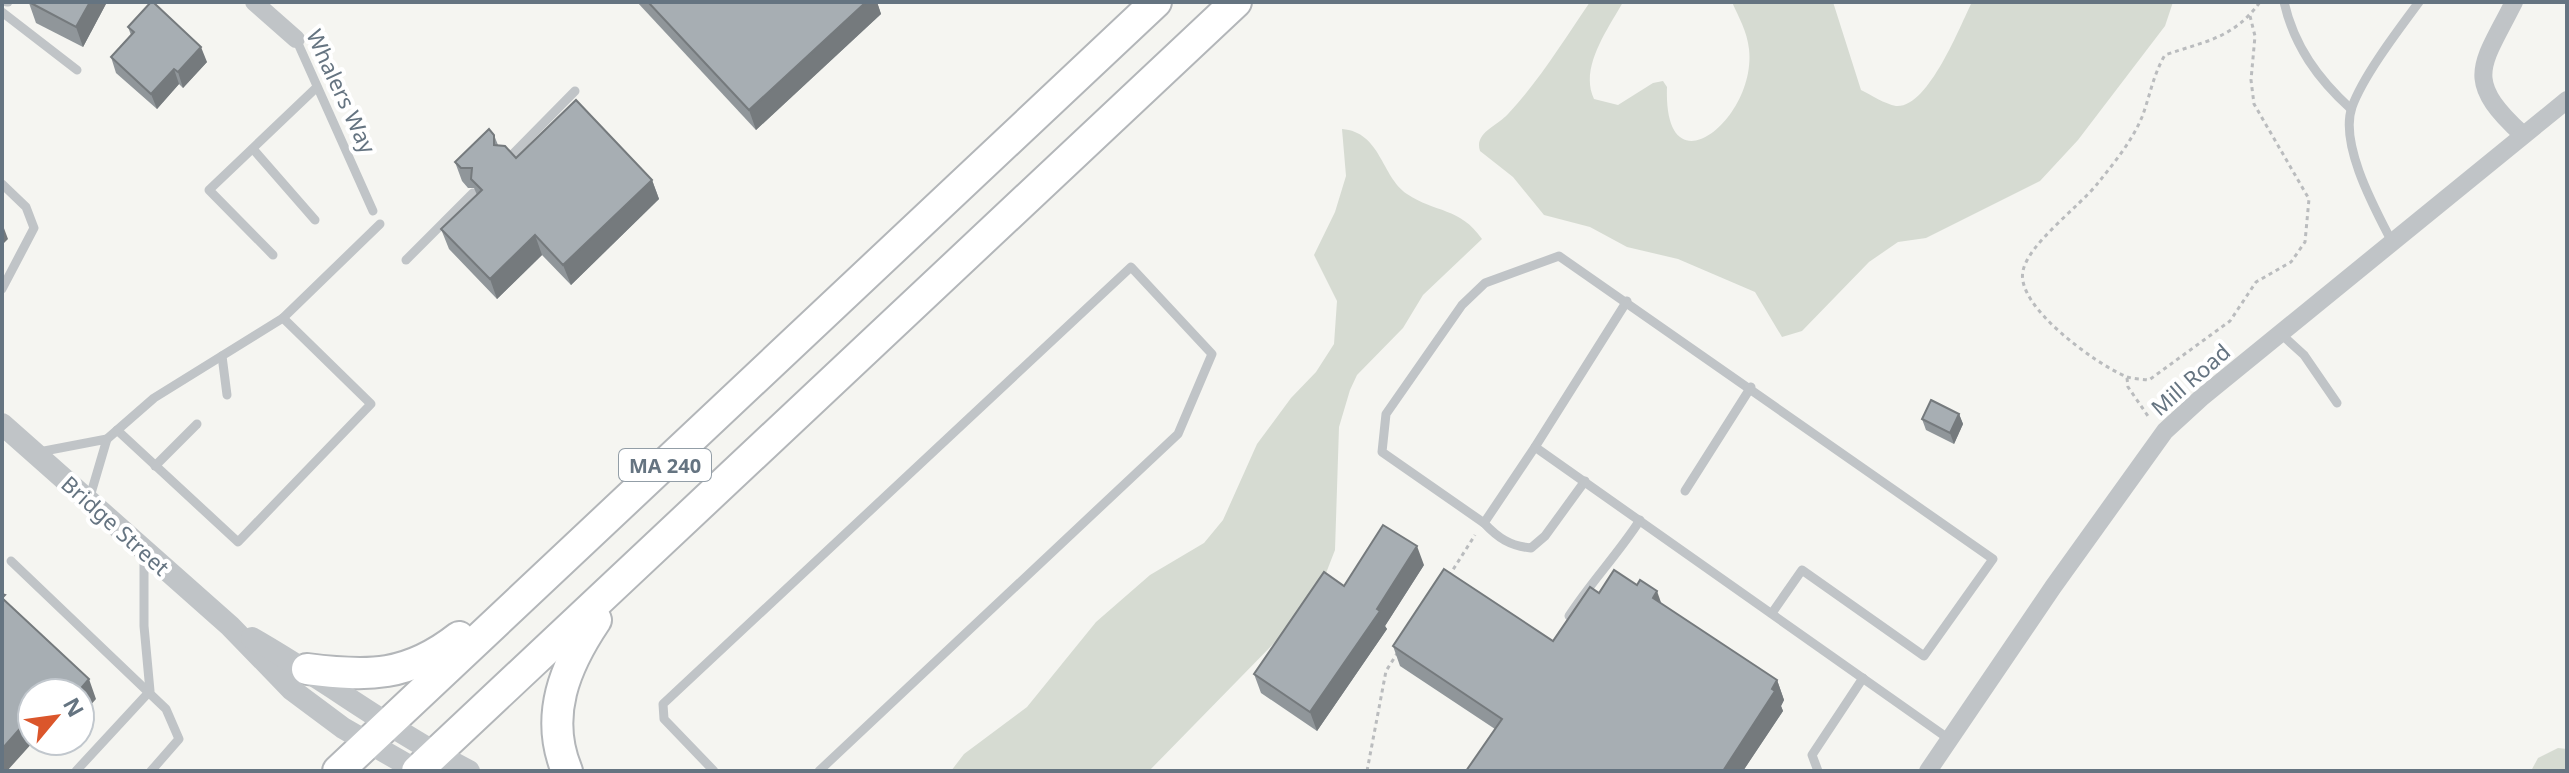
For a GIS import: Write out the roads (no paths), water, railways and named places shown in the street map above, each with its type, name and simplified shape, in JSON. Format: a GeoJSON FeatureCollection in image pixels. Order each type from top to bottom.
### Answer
{"type":"FeatureCollection","features":[{"type":"Feature","properties":{"kind":"highway","name":"MA 240"},"geometry":{"type":"LineString","coordinates":[[338,771],[1156,2]]}},
{"type":"Feature","properties":{"kind":"highway","name":"MA 240"},"geometry":{"type":"LineString","coordinates":[[422,767],[1236,2]]}},
{"type":"Feature","properties":{"kind":"highway"},"geometry":{"type":"LineString","coordinates":[[307,669],[384,673],[427,660],[596,529]]}},
{"type":"Feature","properties":{"kind":"highway"},"geometry":{"type":"LineString","coordinates":[[567,771],[558,734],[560,690],[579,646],[624,578]]}},
{"type":"Feature","properties":{"kind":"street","name":"Whalers Way"},"geometry":{"type":"LineString","coordinates":[[254,2],[296,39]]}},
{"type":"Feature","properties":{"kind":"street"},"geometry":{"type":"LineString","coordinates":[[2514,2],[2485,60],[2481,77],[2490,100],[2522,134]]}},
{"type":"Feature","properties":{"kind":"street","name":"Mill Road"},"geometry":{"type":"LineString","coordinates":[[1928,771],[2165,431],[2567,100]]}},
{"type":"Feature","properties":{"kind":"street","name":"Bridge Street"},"geometry":{"type":"LineString","coordinates":[[2,424],[230,626],[292,690],[378,735]]}},
{"type":"Feature","properties":{"kind":"street","name":"Bridge Street"},"geometry":{"type":"LineString","coordinates":[[230,626],[307,669],[378,735],[422,767],[469,771]]}},
{"type":"Feature","properties":{"kind":"lane"},"geometry":{"type":"LineString","coordinates":[[7,2],[2,12],[77,70]]}},
{"type":"Feature","properties":{"kind":"lane"},"geometry":{"type":"LineString","coordinates":[[2284,2],[2296,43],[2326,86],[2351,109]]}},
{"type":"Feature","properties":{"kind":"lane"},"geometry":{"type":"LineString","coordinates":[[2392,242],[2354,159],[2351,109],[2395,34],[2419,2]]}},
{"type":"Feature","properties":{"kind":"lane","name":"Whalers Way"},"geometry":{"type":"LineString","coordinates":[[296,39],[373,211]]}},
{"type":"Feature","properties":{"kind":"lane"},"geometry":{"type":"LineString","coordinates":[[273,255],[209,190],[317,87]]}},
{"type":"Feature","properties":{"kind":"lane"},"geometry":{"type":"LineString","coordinates":[[507,160],[575,91]]}},
{"type":"Feature","properties":{"kind":"lane"},"geometry":{"type":"LineString","coordinates":[[253,149],[315,220]]}},
{"type":"Feature","properties":{"kind":"lane"},"geometry":{"type":"LineString","coordinates":[[2,184],[26,207],[34,228],[2,289]]}},
{"type":"Feature","properties":{"kind":"lane"},"geometry":{"type":"LineString","coordinates":[[406,260],[473,193]]}},
{"type":"Feature","properties":{"kind":"lane"},"geometry":{"type":"LineString","coordinates":[[34,453],[107,439],[154,398],[283,318],[380,224]]}},
{"type":"Feature","properties":{"kind":"lane"},"geometry":{"type":"LineString","coordinates":[[1585,481],[1545,536],[1531,548],[1514,546],[1497,537],[1484,523],[1382,452],[1386,414],[1462,305],[1485,283],[1559,256],[1751,387],[1993,559],[1924,656],[1802,570],[1772,613]]}},
{"type":"Feature","properties":{"kind":"lane"},"geometry":{"type":"LineString","coordinates":[[714,771],[664,719],[663,704],[1131,267],[1212,354],[1178,434],[819,771]]}},
{"type":"Feature","properties":{"kind":"lane"},"geometry":{"type":"LineString","coordinates":[[1484,523],[1627,301]]}},
{"type":"Feature","properties":{"kind":"lane"},"geometry":{"type":"LineString","coordinates":[[117,430],[238,542],[371,404],[283,318]]}},
{"type":"Feature","properties":{"kind":"lane"},"geometry":{"type":"LineString","coordinates":[[2281,334],[2304,355],[2337,403]]}},
{"type":"Feature","properties":{"kind":"lane"},"geometry":{"type":"LineString","coordinates":[[222,356],[227,395]]}},
{"type":"Feature","properties":{"kind":"lane"},"geometry":{"type":"LineString","coordinates":[[1685,491],[1751,387]]}},
{"type":"Feature","properties":{"kind":"lane"},"geometry":{"type":"LineString","coordinates":[[155,466],[197,424]]}},
{"type":"Feature","properties":{"kind":"lane"},"geometry":{"type":"LineString","coordinates":[[89,500],[107,439]]}},
{"type":"Feature","properties":{"kind":"lane"},"geometry":{"type":"LineString","coordinates":[[1535,447],[1949,739]]}},
{"type":"Feature","properties":{"kind":"lane"},"geometry":{"type":"LineString","coordinates":[[1569,616],[1595,575],[1617,554],[1640,520]]}},
{"type":"Feature","properties":{"kind":"lane"},"geometry":{"type":"LineString","coordinates":[[76,771],[150,691],[144,626],[144,552]]}},
{"type":"Feature","properties":{"kind":"lane"},"geometry":{"type":"LineString","coordinates":[[11,561],[166,709],[179,739],[151,771]]}},
{"type":"Feature","properties":{"kind":"lane"},"geometry":{"type":"LineString","coordinates":[[1818,771],[1812,755],[1863,678]]}}]}
